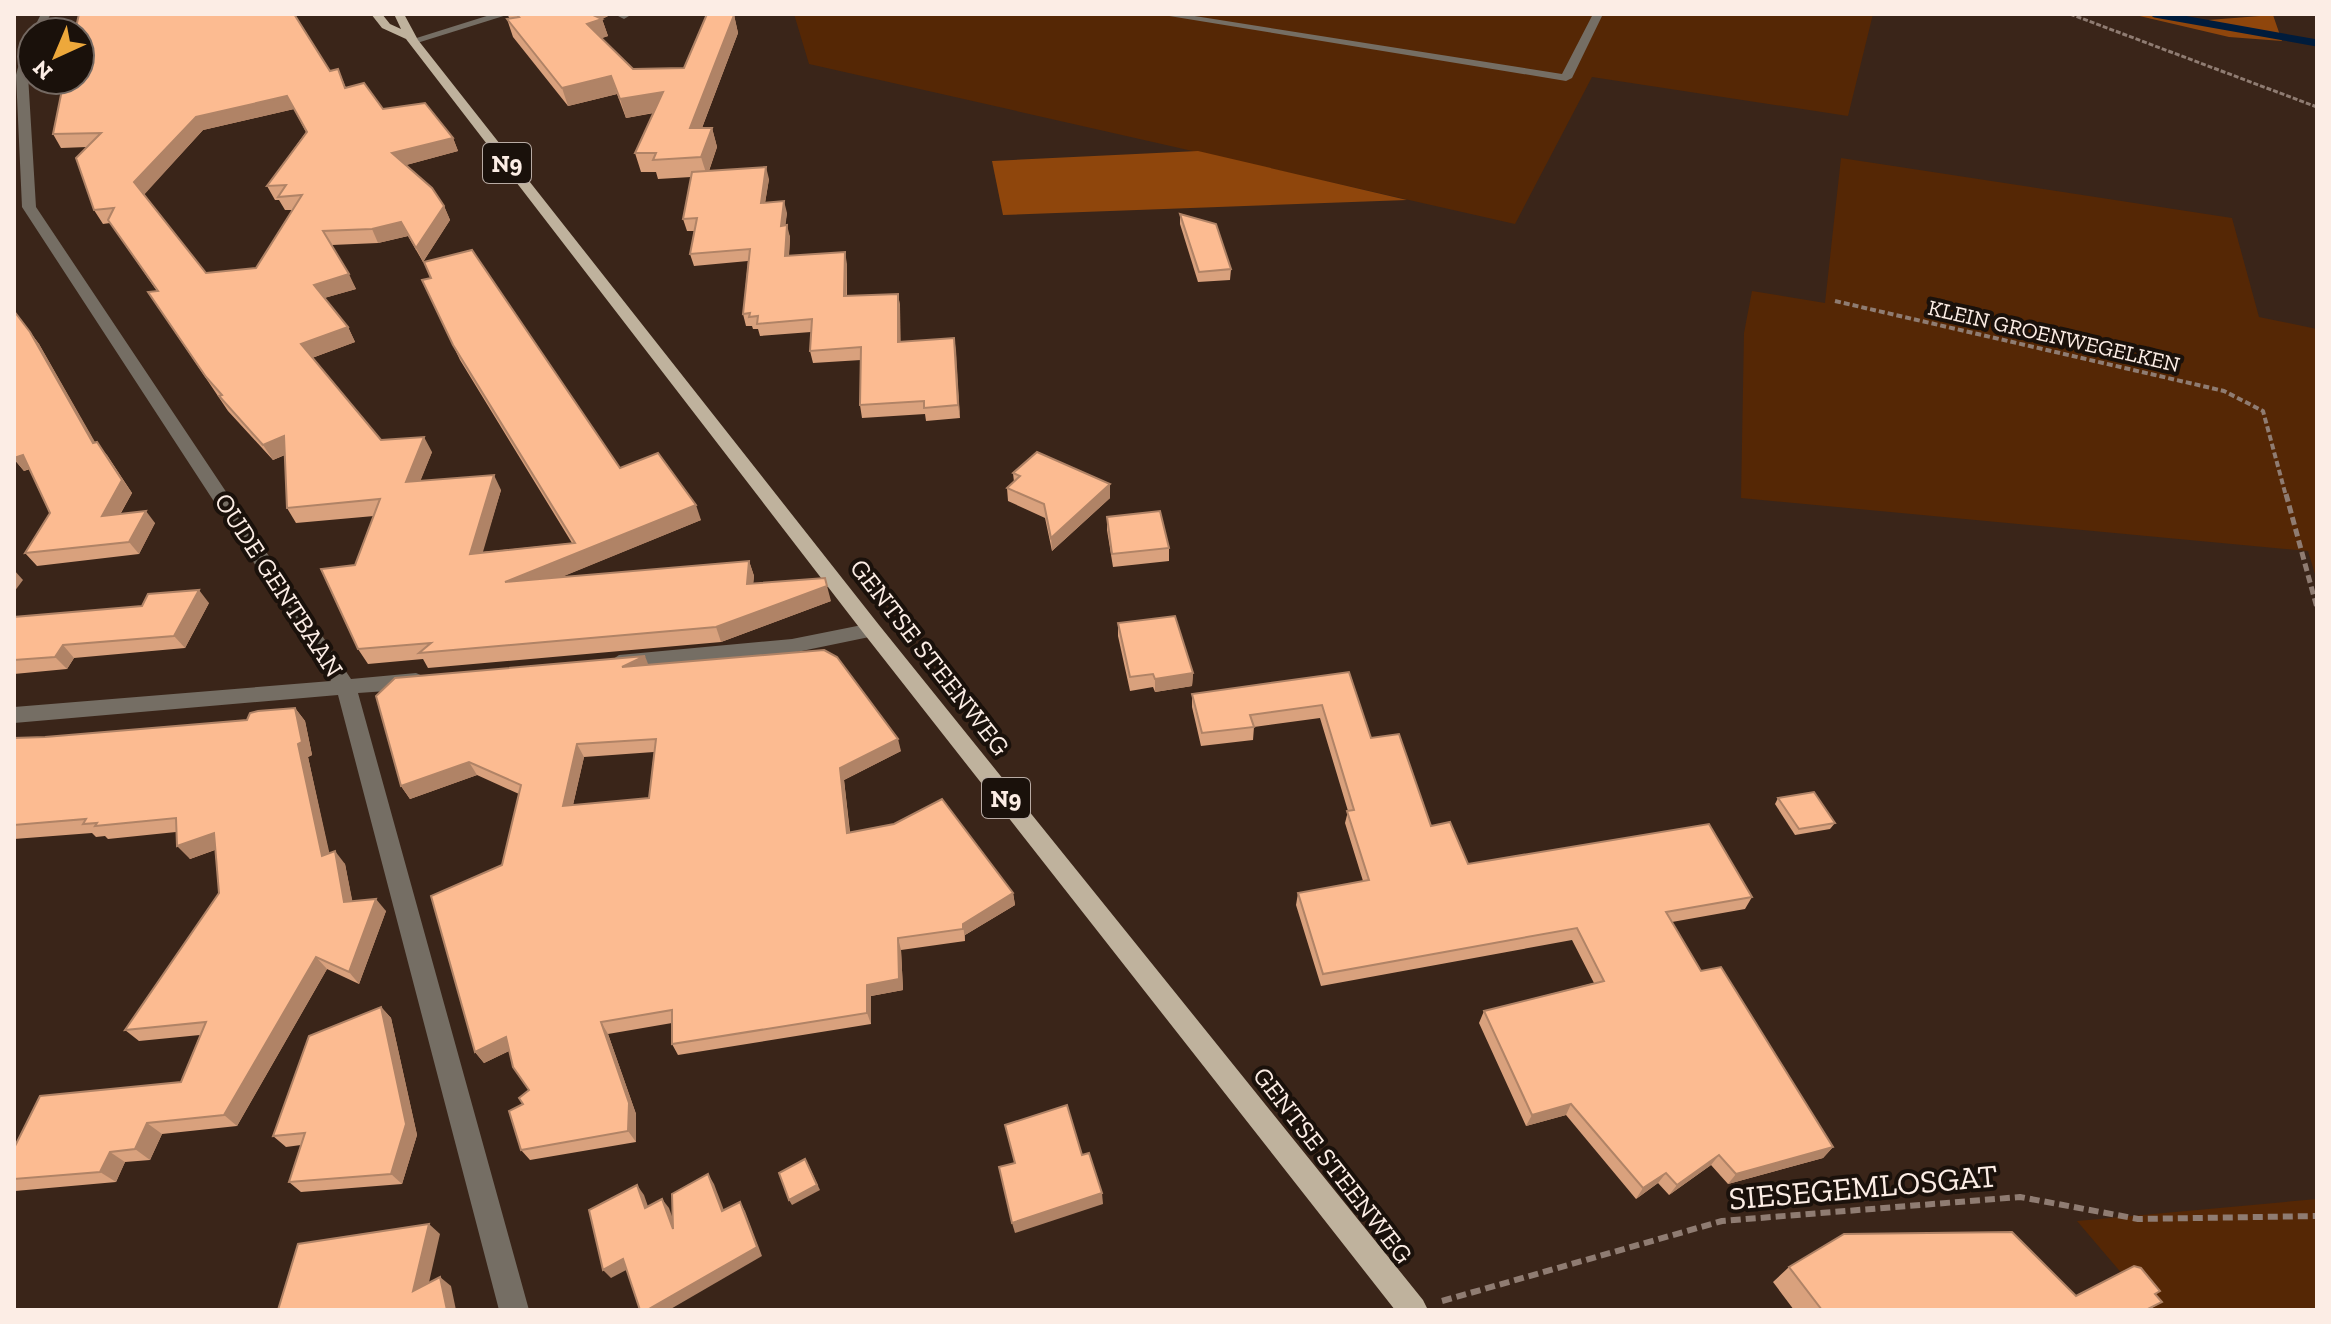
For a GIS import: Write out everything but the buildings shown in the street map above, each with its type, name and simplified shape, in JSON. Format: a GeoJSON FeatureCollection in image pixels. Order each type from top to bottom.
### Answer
{"type":"FeatureCollection","features":[{"type":"Feature","properties":{"kind":"main road","name":"GENTSE STEENWEG"},"geometry":{"type":"LineString","coordinates":[[376,14],[386,26],[411,38]]}},
{"type":"Feature","properties":{"kind":"main road","name":"GENTSE STEENWEG"},"geometry":{"type":"LineString","coordinates":[[399,14],[411,38],[872,630],[1413,1310]]}},
{"type":"Feature","properties":{"kind":"street"},"geometry":{"type":"LineString","coordinates":[[411,38],[487,16],[505,14]]}},
{"type":"Feature","properties":{"kind":"street"},"geometry":{"type":"LineString","coordinates":[[1162,14],[1566,78],[1598,14]]}},
{"type":"Feature","properties":{"kind":"street","name":"OUDE GENTBAAN"},"geometry":{"type":"LineString","coordinates":[[23,96],[29,207],[346,687],[514,1310]]}},
{"type":"Feature","properties":{"kind":"street"},"geometry":{"type":"LineString","coordinates":[[601,663],[792,646],[872,630]]}},
{"type":"Feature","properties":{"kind":"street"},"geometry":{"type":"LineString","coordinates":[[14,715],[442,678]]}},
{"type":"Feature","properties":{"kind":"path"},"geometry":{"type":"LineString","coordinates":[[2070,14],[2213,65],[2317,107]]}},
{"type":"Feature","properties":{"kind":"path","name":"KLEIN GROENWEGELKEN"},"geometry":{"type":"LineString","coordinates":[[1835,301],[2224,391],[2263,411],[2317,608]]}},
{"type":"Feature","properties":{"kind":"path","name":"SIESEGEMLOSGAT"},"geometry":{"type":"LineString","coordinates":[[1437,1303],[1450,1296],[1722,1221],[2020,1197],[2138,1219],[2317,1216]]}},
{"type":"Feature","properties":{"kind":"shaded area"},"geometry":{"type":"Polygon","coordinates":[[[794,14],[1873,14],[1848,116],[1592,77],[1515,224],[809,64],[794,14]]]}},
{"type":"Feature","properties":{"kind":"shaded area"},"geometry":{"type":"Polygon","coordinates":[[[2131,14],[2166,14],[2195,21],[2273,15],[2282,41],[2229,37],[2131,14]]]}},
{"type":"Feature","properties":{"kind":"shaded area"},"geometry":{"type":"Polygon","coordinates":[[[1198,151],[1407,200],[1003,215],[992,161],[1198,151]]]}},
{"type":"Feature","properties":{"kind":"shaded area"},"geometry":{"type":"Polygon","coordinates":[[[1841,158],[2232,218],[2259,317],[2317,329],[2317,581],[2308,551],[1741,498],[1744,333],[1752,291],[1825,303],[1841,158]]]}},
{"type":"Feature","properties":{"kind":"shaded area"},"geometry":{"type":"Polygon","coordinates":[[[2317,1199],[2317,1310],[2153,1310],[2077,1221],[2317,1199]]]}},
{"type":"Feature","properties":{"kind":"waterway"},"geometry":{"type":"LineString","coordinates":[[2155,14],[2317,43]]}}]}
